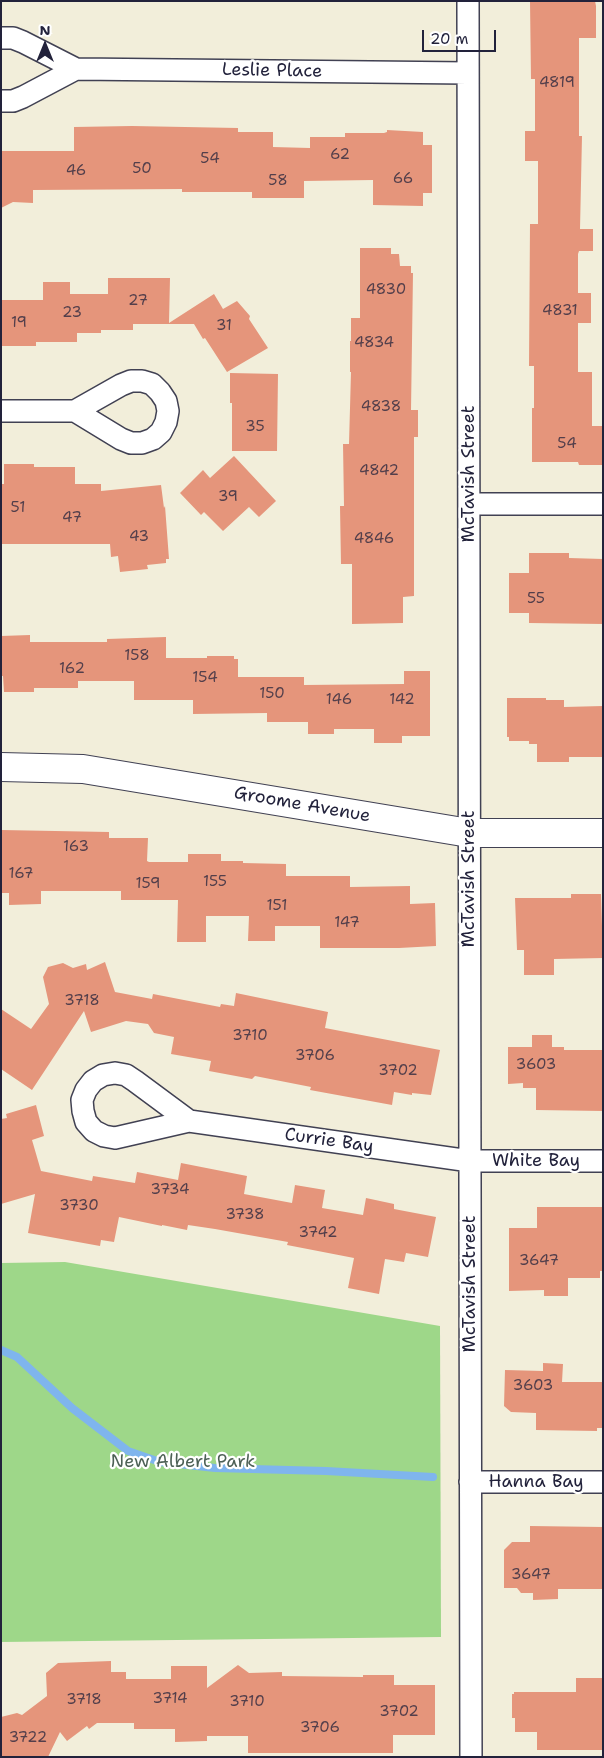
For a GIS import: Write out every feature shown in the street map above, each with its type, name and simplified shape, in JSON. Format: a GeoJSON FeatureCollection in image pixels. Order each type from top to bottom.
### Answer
{"type":"FeatureCollection","features":[{"type":"Feature","properties":{"kind":"street","name":"McTavish Street"},"geometry":{"type":"LineString","coordinates":[[468,1],[471,1757]]}},
{"type":"Feature","properties":{"kind":"street","name":"Leslie Place"},"geometry":{"type":"LineString","coordinates":[[1,38],[13,38],[23,42],[76,69],[468,73]]}},
{"type":"Feature","properties":{"kind":"street","name":"Leslie Place"},"geometry":{"type":"LineString","coordinates":[[1,101],[13,101],[24,97],[76,69]]}},
{"type":"Feature","properties":{"kind":"street"},"geometry":{"type":"LineString","coordinates":[[1,411],[75,410]]}},
{"type":"Feature","properties":{"kind":"street"},"geometry":{"type":"LineString","coordinates":[[469,504],[603,504]]}},
{"type":"Feature","properties":{"kind":"street","name":"Groome Avenue"},"geometry":{"type":"LineString","coordinates":[[1,767],[83,769],[469,834],[603,833]]}},
{"type":"Feature","properties":{"kind":"street","name":"Currie Bay"},"geometry":{"type":"LineString","coordinates":[[189,1121],[126,1075],[114,1073],[103,1075],[93,1081],[86,1090],[82,1100],[86,1122],[94,1131],[115,1138],[189,1121],[470,1162]]}},
{"type":"Feature","properties":{"kind":"street","name":"White Bay"},"geometry":{"type":"LineString","coordinates":[[470,1162],[603,1161]]}},
{"type":"Feature","properties":{"kind":"street","name":"Hanna Bay"},"geometry":{"type":"LineString","coordinates":[[470,1482],[603,1482]]}},
{"type":"Feature","properties":{"kind":"green space","name":"New Albert Park"},"geometry":{"type":"Polygon","coordinates":[[[65,1262],[440,1326],[441,1637],[1,1642],[1,1263],[65,1262]]]}},
{"type":"Feature","properties":{"kind":"building"},"geometry":{"type":"Polygon","coordinates":[[[530,1],[595,1],[596,6],[596,38],[579,38],[579,136],[582,136],[580,229],[593,229],[593,251],[579,251],[578,254],[578,293],[591,293],[591,323],[578,323],[578,372],[592,372],[592,426],[603,426],[603,465],[579,465],[578,462],[532,462],[534,366],[529,366],[530,224],[538,224],[538,161],[525,161],[525,131],[535,131],[535,79],[531,79],[530,1]]]}},
{"type":"Feature","properties":{"kind":"building"},"geometry":{"type":"Polygon","coordinates":[[[74,127],[238,128],[238,132],[273,132],[273,147],[310,148],[310,137],[345,137],[345,133],[384,133],[387,130],[423,132],[423,145],[432,145],[432,193],[423,193],[423,206],[373,205],[373,180],[304,181],[304,198],[252,198],[252,192],[182,192],[182,189],[33,190],[33,203],[13,202],[1,208],[1,151],[74,151],[74,127]]]}},
{"type":"Feature","properties":{"kind":"building"},"geometry":{"type":"Polygon","coordinates":[[[360,248],[391,248],[391,254],[399,254],[400,266],[411,266],[411,273],[413,273],[411,410],[418,410],[418,437],[414,437],[414,596],[403,597],[403,623],[352,624],[352,564],[341,564],[340,506],[344,506],[343,444],[349,444],[351,318],[360,318],[360,248]]]}},
{"type":"Feature","properties":{"kind":"building"},"geometry":{"type":"Polygon","coordinates":[[[108,278],[170,278],[169,323],[214,294],[223,309],[237,301],[250,316],[249,319],[268,348],[227,372],[194,324],[133,324],[133,330],[101,330],[101,333],[77,333],[77,342],[36,342],[36,346],[1,346],[1,300],[43,300],[43,282],[70,282],[70,294],[108,294],[108,278]]]}},
{"type":"Feature","properties":{"kind":"building"},"geometry":{"type":"Polygon","coordinates":[[[230,373],[278,374],[277,451],[232,451],[230,373]]]}},
{"type":"Feature","properties":{"kind":"building"},"geometry":{"type":"Polygon","coordinates":[[[234,456],[276,501],[259,517],[249,507],[223,531],[204,512],[201,515],[180,493],[203,470],[210,478],[234,456]]]}},
{"type":"Feature","properties":{"kind":"building"},"geometry":{"type":"Polygon","coordinates":[[[4,464],[34,464],[34,467],[75,467],[75,484],[101,484],[101,491],[161,485],[164,508],[165,506],[169,559],[166,559],[166,563],[147,565],[148,569],[120,572],[118,556],[111,557],[110,544],[1,544],[1,484],[4,484],[4,464]]]}},
{"type":"Feature","properties":{"kind":"building"},"geometry":{"type":"Polygon","coordinates":[[[529,553],[569,553],[569,558],[603,559],[603,624],[529,623],[529,613],[509,613],[509,573],[529,573],[529,553]]]}},
{"type":"Feature","properties":{"kind":"building"},"geometry":{"type":"Polygon","coordinates":[[[30,635],[30,642],[107,642],[107,639],[166,637],[166,658],[234,656],[234,659],[238,659],[238,677],[304,677],[304,685],[404,684],[404,671],[430,671],[430,736],[402,736],[402,743],[374,743],[374,729],[334,729],[334,734],[308,734],[308,722],[267,722],[267,713],[193,714],[193,700],[134,700],[134,681],[78,681],[78,688],[34,688],[34,692],[4,692],[3,676],[1,676],[1,636],[30,635]]]}},
{"type":"Feature","properties":{"kind":"building"},"geometry":{"type":"Polygon","coordinates":[[[507,698],[564,700],[564,707],[603,706],[602,757],[569,757],[569,762],[537,762],[537,744],[529,744],[529,741],[509,741],[509,737],[507,737],[507,698]]]}},
{"type":"Feature","properties":{"kind":"building"},"geometry":{"type":"Polygon","coordinates":[[[1,830],[109,832],[109,838],[148,838],[147,861],[149,862],[188,862],[188,854],[221,854],[221,861],[286,864],[286,876],[350,876],[350,887],[410,886],[410,904],[435,903],[436,946],[320,948],[320,926],[275,926],[275,941],[248,941],[249,916],[206,916],[206,942],[177,942],[178,900],[121,900],[121,891],[41,891],[41,904],[9,905],[9,893],[1,893],[1,830]]]}},
{"type":"Feature","properties":{"kind":"building"},"geometry":{"type":"Polygon","coordinates":[[[571,894],[601,894],[603,958],[554,959],[554,975],[524,975],[524,950],[517,950],[515,898],[571,898],[571,894]]]}},
{"type":"Feature","properties":{"kind":"building"},"geometry":{"type":"Polygon","coordinates":[[[105,962],[115,992],[152,999],[153,994],[220,1007],[221,1004],[234,1006],[236,993],[328,1012],[325,1028],[440,1050],[431,1095],[412,1093],[412,1095],[394,1092],[392,1105],[310,1090],[311,1087],[255,1076],[252,1079],[209,1071],[211,1061],[171,1054],[174,1037],[154,1033],[148,1024],[126,1021],[91,1032],[84,1011],[32,1090],[1,1069],[1,1009],[31,1029],[49,1004],[43,977],[48,967],[63,963],[73,968],[86,964],[87,970],[105,962]]]}},
{"type":"Feature","properties":{"kind":"building"},"geometry":{"type":"Polygon","coordinates":[[[532,1035],[552,1035],[552,1047],[564,1047],[564,1050],[603,1050],[603,1111],[536,1110],[536,1088],[523,1088],[523,1083],[508,1084],[508,1047],[532,1047],[532,1035]]]}},
{"type":"Feature","properties":{"kind":"building"},"geometry":{"type":"Polygon","coordinates":[[[36,1105],[44,1136],[32,1140],[41,1171],[92,1181],[93,1176],[135,1183],[137,1172],[178,1180],[181,1163],[247,1176],[244,1194],[292,1203],[295,1185],[325,1190],[322,1208],[363,1215],[366,1198],[394,1204],[394,1209],[436,1217],[428,1257],[406,1253],[404,1262],[385,1259],[379,1294],[348,1288],[354,1258],[287,1245],[288,1242],[215,1229],[188,1225],[187,1230],[119,1217],[114,1242],[101,1240],[100,1246],[28,1233],[35,1194],[1,1204],[1,1119],[7,1118],[6,1114],[36,1105]]]}},
{"type":"Feature","properties":{"kind":"building"},"geometry":{"type":"Polygon","coordinates":[[[537,1207],[603,1207],[603,1271],[600,1271],[600,1278],[568,1278],[568,1296],[544,1296],[544,1290],[509,1291],[509,1228],[537,1228],[537,1207]]]}},
{"type":"Feature","properties":{"kind":"building"},"geometry":{"type":"Polygon","coordinates":[[[543,1363],[563,1364],[562,1382],[603,1382],[603,1428],[597,1428],[597,1431],[536,1430],[536,1413],[511,1412],[504,1406],[505,1370],[543,1371],[543,1363]]]}},
{"type":"Feature","properties":{"kind":"building"},"geometry":{"type":"Polygon","coordinates":[[[530,1526],[603,1527],[603,1589],[558,1589],[558,1599],[533,1600],[533,1593],[521,1593],[517,1588],[504,1588],[504,1550],[512,1542],[530,1542],[530,1526]]]}},
{"type":"Feature","properties":{"kind":"building"},"geometry":{"type":"Polygon","coordinates":[[[111,1661],[111,1672],[126,1672],[126,1679],[171,1679],[171,1666],[207,1666],[207,1688],[238,1665],[249,1673],[282,1672],[282,1676],[363,1677],[363,1675],[394,1675],[394,1685],[435,1685],[435,1735],[393,1735],[393,1753],[248,1753],[248,1736],[207,1736],[207,1741],[175,1742],[175,1729],[134,1729],[134,1723],[97,1723],[89,1729],[87,1726],[67,1741],[60,1732],[48,1757],[1,1757],[1,1717],[17,1713],[22,1715],[47,1696],[46,1673],[58,1663],[111,1661]]]}},
{"type":"Feature","properties":{"kind":"building"},"geometry":{"type":"Polygon","coordinates":[[[576,1678],[603,1678],[603,1750],[537,1750],[537,1732],[515,1732],[515,1718],[512,1718],[512,1694],[514,1692],[576,1692],[576,1678]]]}},
{"type":"Feature","properties":{"kind":"waterway"},"geometry":{"type":"LineString","coordinates":[[1,1350],[17,1357],[72,1408],[128,1451],[160,1462],[215,1468],[326,1471],[433,1477]]}}]}
